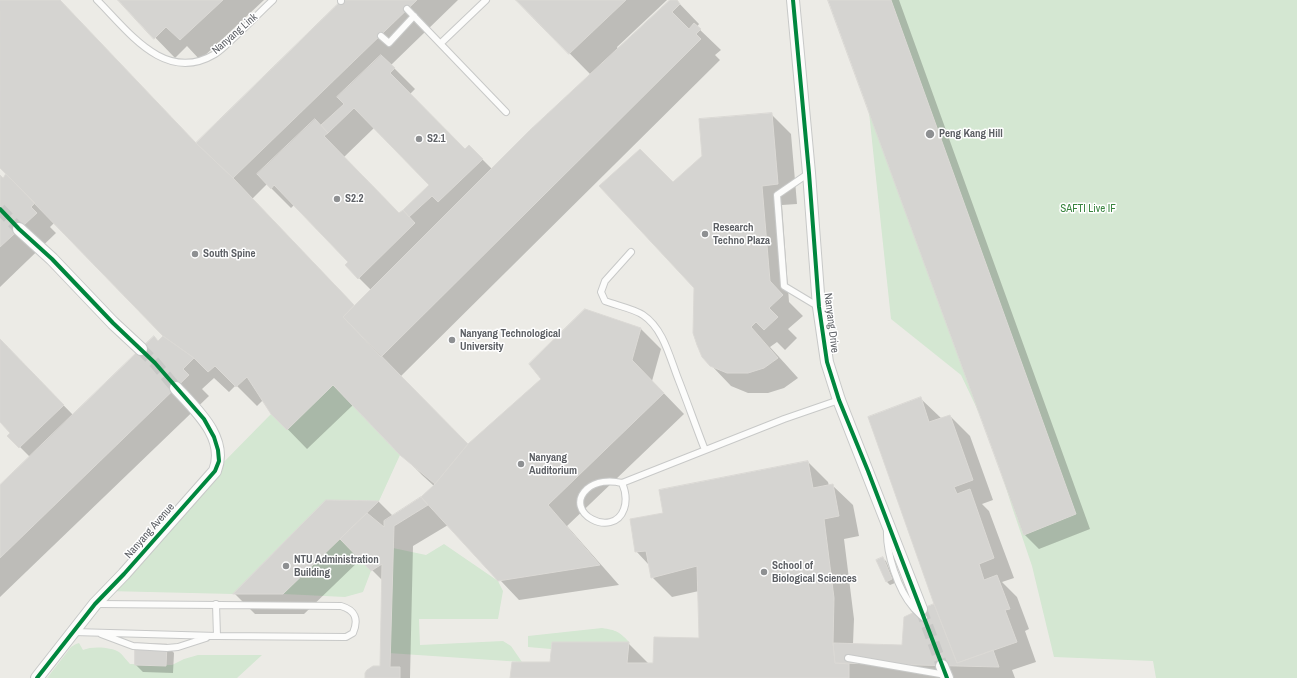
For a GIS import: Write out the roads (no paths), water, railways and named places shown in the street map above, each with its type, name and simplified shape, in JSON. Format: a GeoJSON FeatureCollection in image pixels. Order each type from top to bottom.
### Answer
{"type":"FeatureCollection","features":[{"type":"Feature","properties":{"kind":"street","name":"Nanyang Drive"},"geometry":{"type":"LineString","coordinates":[[792,0],[809,173],[819,307],[827,362],[839,400],[923,613]]}},
{"type":"Feature","properties":{"kind":"street"},"geometry":{"type":"LineString","coordinates":[[19,229],[52,259],[112,323],[141,349]]}},
{"type":"Feature","properties":{"kind":"street","name":"Nanyang Avenue"},"geometry":{"type":"LineString","coordinates":[[37,678],[95,604],[124,574],[215,471],[219,461],[214,437],[204,419],[176,388]]}},
{"type":"Feature","properties":{"kind":"lane","name":"Nanyang Link"},"geometry":{"type":"LineString","coordinates":[[97,0],[140,44],[160,58],[171,62],[184,63],[200,60],[216,54],[273,0]]}},
{"type":"Feature","properties":{"kind":"lane"},"geometry":{"type":"LineString","coordinates":[[441,43],[486,0]]}},
{"type":"Feature","properties":{"kind":"lane"},"geometry":{"type":"LineString","coordinates":[[787,0],[794,17]]}},
{"type":"Feature","properties":{"kind":"lane"},"geometry":{"type":"LineString","coordinates":[[407,9],[506,112]]}},
{"type":"Feature","properties":{"kind":"lane"},"geometry":{"type":"LineString","coordinates":[[381,36],[389,43],[414,16]]}},
{"type":"Feature","properties":{"kind":"lane"},"geometry":{"type":"LineString","coordinates":[[809,173],[777,195],[784,286],[819,307]]}},
{"type":"Feature","properties":{"kind":"lane"},"geometry":{"type":"LineString","coordinates":[[631,252],[605,281],[601,292],[605,301],[643,314],[654,326],[665,344],[672,360],[705,450]]}},
{"type":"Feature","properties":{"kind":"lane"},"geometry":{"type":"LineString","coordinates":[[622,482],[626,492],[626,504],[616,521],[601,523],[592,520],[580,508],[579,503],[582,496],[587,489],[595,484],[607,481],[622,482],[784,419],[839,400]]}},
{"type":"Feature","properties":{"kind":"lane"},"geometry":{"type":"LineString","coordinates":[[73,632],[217,636],[346,637],[353,633],[356,627],[355,616],[350,609],[341,606],[95,604]]}},
{"type":"Feature","properties":{"kind":"lane"},"geometry":{"type":"LineString","coordinates":[[216,604],[217,636]]}},
{"type":"Feature","properties":{"kind":"lane"},"geometry":{"type":"LineString","coordinates":[[97,633],[133,646],[167,648],[178,647],[200,639],[217,636]]}},
{"type":"Feature","properties":{"kind":"lane"},"geometry":{"type":"LineString","coordinates":[[848,658],[945,673]]}},
{"type":"Feature","properties":{"kind":"tunnel"},"geometry":{"type":"LineString","coordinates":[[0,209],[19,229]]}},
{"type":"Feature","properties":{"kind":"tunnel"},"geometry":{"type":"LineString","coordinates":[[141,349],[176,388]]}},
{"type":"Feature","properties":{"kind":"tunnel"},"geometry":{"type":"LineString","coordinates":[[921,609],[942,666]]}},
{"type":"Feature","properties":{"kind":"place","name":"Peng Kang Hill"},"geometry":{"type":"Point","coordinates":[930,134]}},
{"type":"Feature","properties":{"kind":"place","name":"S2.1"},"geometry":{"type":"Point","coordinates":[419,139]}},
{"type":"Feature","properties":{"kind":"place","name":"S2.2"},"geometry":{"type":"Point","coordinates":[337,199]}},
{"type":"Feature","properties":{"kind":"place","name":"Research Techno Plaza"},"geometry":{"type":"Point","coordinates":[705,234]}},
{"type":"Feature","properties":{"kind":"place","name":"South Spine"},"geometry":{"type":"Point","coordinates":[195,254]}},
{"type":"Feature","properties":{"kind":"place","name":"Nanyang Technological University"},"geometry":{"type":"Point","coordinates":[452,340]}},
{"type":"Feature","properties":{"kind":"place","name":"Nanyang Auditorium"},"geometry":{"type":"Point","coordinates":[521,464]}},
{"type":"Feature","properties":{"kind":"place","name":"NTU Administration Building"},"geometry":{"type":"Point","coordinates":[286,566]}},
{"type":"Feature","properties":{"kind":"place","name":"School of Biological Sciences"},"geometry":{"type":"Point","coordinates":[764,572]}},
{"type":"Feature","properties":{"kind":"park label","name":"SAFTI Live IF"},"geometry":{"type":"Point","coordinates":[1088,209]}}]}
